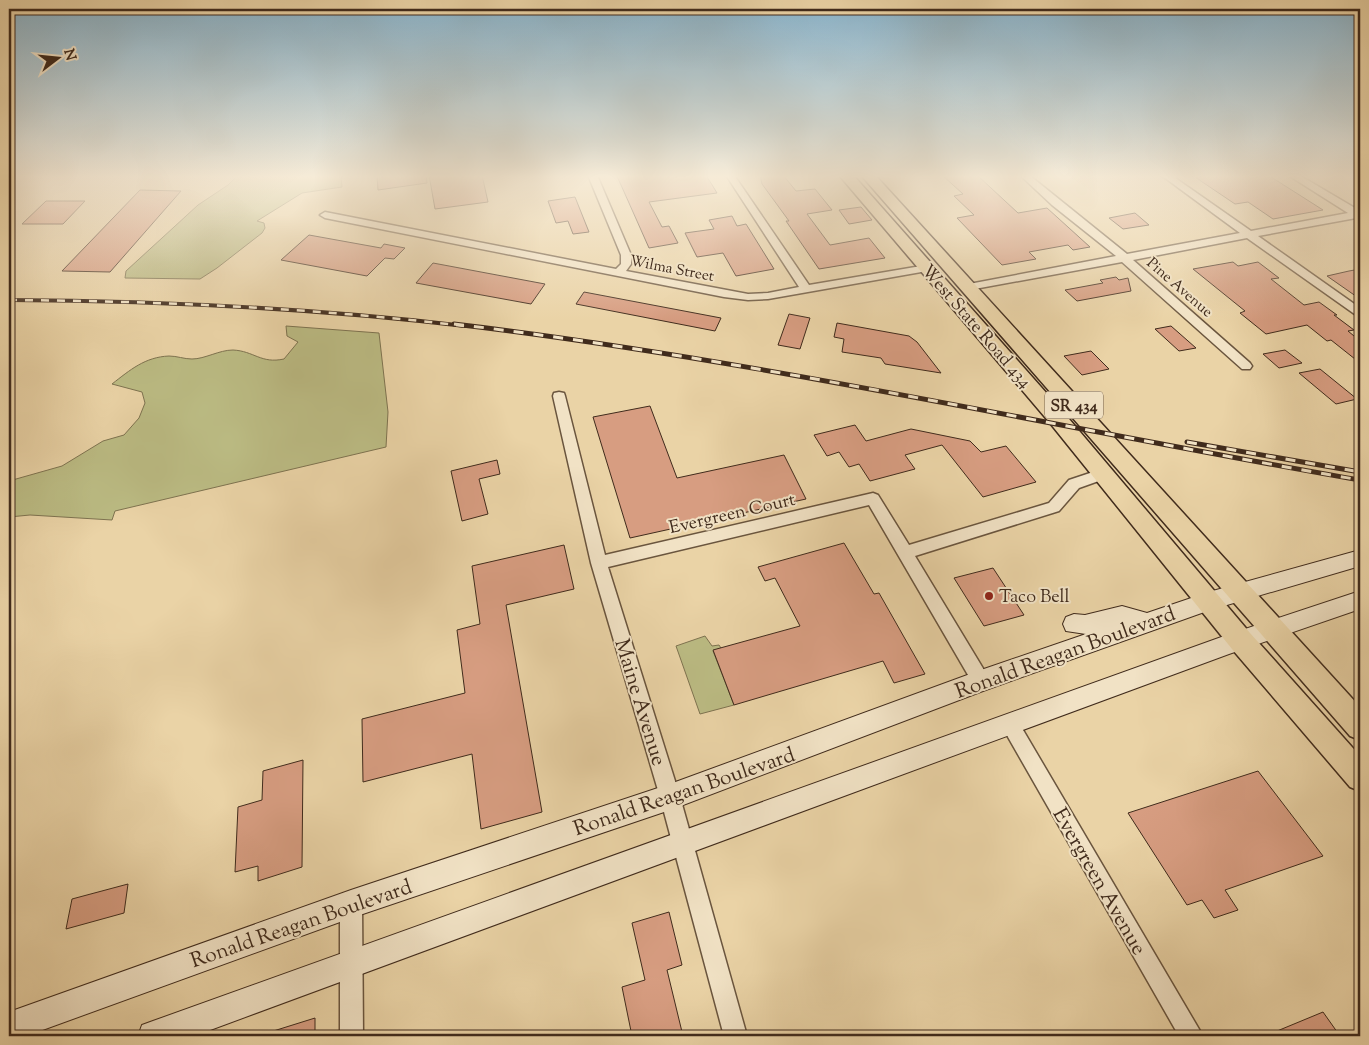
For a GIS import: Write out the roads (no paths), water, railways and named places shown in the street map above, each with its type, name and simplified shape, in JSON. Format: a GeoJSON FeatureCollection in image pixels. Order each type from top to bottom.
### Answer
{"type":"FeatureCollection","features":[{"type":"Feature","properties":{"kind":"main road","name":"West State Road 434"},"geometry":{"type":"LineString","coordinates":[[889,224],[1057,418],[1241,640]]}},
{"type":"Feature","properties":{"kind":"main road","name":"West State Road 434"},"geometry":{"type":"LineString","coordinates":[[912,224],[1274,629]]}},
{"type":"Feature","properties":{"kind":"main road","name":"Ronald Reagan Boulevard"},"geometry":{"type":"LineString","coordinates":[[9,1028],[351,904],[670,797],[981,681],[1209,601],[1360,558]]}},
{"type":"Feature","properties":{"kind":"main road"},"geometry":{"type":"LineString","coordinates":[[153,1036],[350,962],[1241,640],[1360,600]]}},
{"type":"Feature","properties":{"kind":"main road"},"geometry":{"type":"LineString","coordinates":[[1074,624],[1085,624],[1122,615],[1147,623]]}},
{"type":"Feature","properties":{"kind":"main road","name":"SR 434"},"geometry":{"type":"LineString","coordinates":[[1274,629],[1360,726]]}},
{"type":"Feature","properties":{"kind":"main road","name":"SR 434"},"geometry":{"type":"LineString","coordinates":[[1241,640],[1360,777]]}},
{"type":"Feature","properties":{"kind":"street","name":"Wilma Street"},"geometry":{"type":"LineString","coordinates":[[369,224],[748,297],[768,296],[927,268]]}},
{"type":"Feature","properties":{"kind":"street"},"geometry":{"type":"LineString","coordinates":[[613,224],[626,255],[626,264],[619,273]]}},
{"type":"Feature","properties":{"kind":"street"},"geometry":{"type":"LineString","coordinates":[[763,224],[806,289]]}},
{"type":"Feature","properties":{"kind":"street","name":"Pine Avenue"},"geometry":{"type":"LineString","coordinates":[[1083,224],[1246,366]]}},
{"type":"Feature","properties":{"kind":"street"},"geometry":{"type":"LineString","coordinates":[[1234,224],[1360,314]]}},
{"type":"Feature","properties":{"kind":"street"},"geometry":{"type":"LineString","coordinates":[[969,287],[1312,224]]}},
{"type":"Feature","properties":{"kind":"street","name":"Maine Avenue"},"geometry":{"type":"LineString","coordinates":[[559,396],[599,563],[670,797],[736,1036]]}},
{"type":"Feature","properties":{"kind":"street"},"geometry":{"type":"LineString","coordinates":[[981,681],[904,553],[1054,507],[1074,484],[1102,474]]}},
{"type":"Feature","properties":{"kind":"street","name":"Evergreen Court"},"geometry":{"type":"LineString","coordinates":[[599,563],[874,499],[904,553]]}},
{"type":"Feature","properties":{"kind":"street","name":"Evergreen Avenue"},"geometry":{"type":"LineString","coordinates":[[1010,724],[1192,1036]]}},
{"type":"Feature","properties":{"kind":"street"},"geometry":{"type":"LineString","coordinates":[[351,904],[352,1036]]}},
{"type":"Feature","properties":{"kind":"railway"},"geometry":{"type":"LineString","coordinates":[[9,300],[123,302],[294,310],[465,326]]}},
{"type":"Feature","properties":{"kind":"railway"},"geometry":{"type":"LineString","coordinates":[[454,324],[682,356],[795,375],[1360,480]]}},
{"type":"Feature","properties":{"kind":"railway"},"geometry":{"type":"LineString","coordinates":[[1187,442],[1360,472]]}},
{"type":"Feature","properties":{"kind":"place","name":"Taco Bell"},"geometry":{"type":"Point","coordinates":[989,596]}}]}
